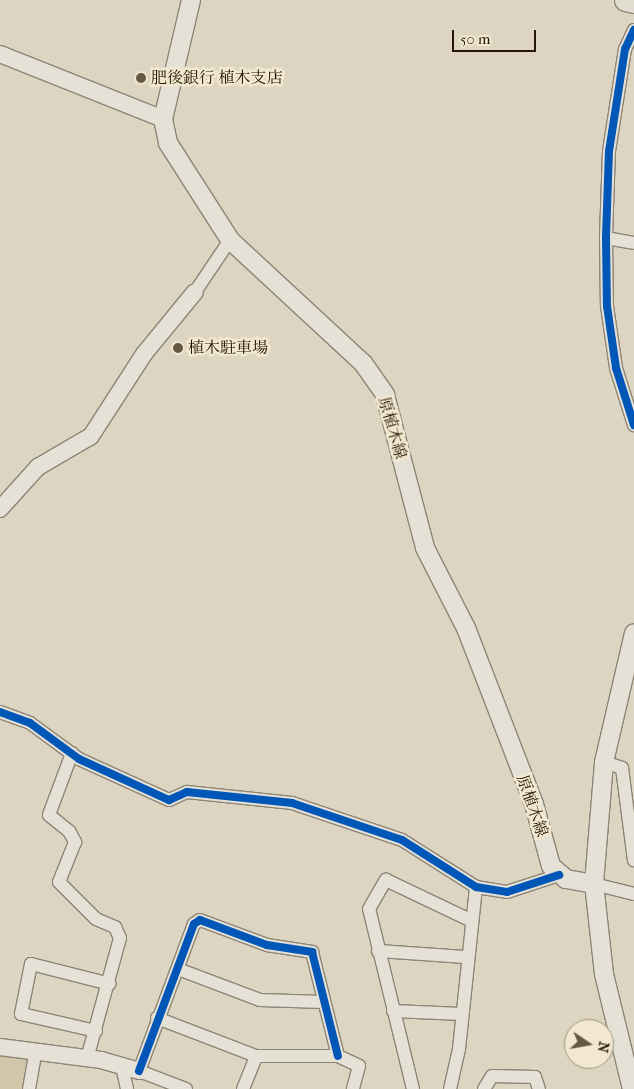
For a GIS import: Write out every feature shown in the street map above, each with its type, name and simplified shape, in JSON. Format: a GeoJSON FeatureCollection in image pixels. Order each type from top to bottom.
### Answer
{"type":"FeatureCollection","features":[{"type":"Feature","properties":{"kind":"highway"},"geometry":{"type":"LineString","coordinates":[[625,0],[634,2]]}},
{"type":"Feature","properties":{"kind":"main road","name":"原植木線"},"geometry":{"type":"LineString","coordinates":[[191,0],[162,129],[176,158],[230,240],[363,363],[385,396],[425,548],[466,628],[534,804],[551,866],[559,875]]}},
{"type":"Feature","properties":{"kind":"main road"},"geometry":{"type":"LineString","coordinates":[[632,1089],[604,974],[594,884],[604,762],[629,676],[634,633]]}},
{"type":"Feature","properties":{"kind":"main road"},"geometry":{"type":"LineString","coordinates":[[559,875],[594,884]]}},
{"type":"Feature","properties":{"kind":"street"},"geometry":{"type":"LineString","coordinates":[[634,30],[625,49],[608,151],[606,238],[607,306],[621,393],[634,425]]}},
{"type":"Feature","properties":{"kind":"street"},"geometry":{"type":"LineString","coordinates":[[0,54],[163,119]]}},
{"type":"Feature","properties":{"kind":"street"},"geometry":{"type":"LineString","coordinates":[[606,238],[634,243]]}},
{"type":"Feature","properties":{"kind":"street"},"geometry":{"type":"LineString","coordinates":[[0,509],[38,467],[91,436],[144,354],[195,292],[230,240]]}},
{"type":"Feature","properties":{"kind":"street"},"geometry":{"type":"LineString","coordinates":[[621,393],[634,388]]}},
{"type":"Feature","properties":{"kind":"street"},"geometry":{"type":"LineString","coordinates":[[0,712],[30,723],[72,754],[169,800],[187,792],[301,806],[402,840],[476,887],[507,892],[559,875]]}},
{"type":"Feature","properties":{"kind":"street"},"geometry":{"type":"LineString","coordinates":[[72,754],[48,816],[69,831],[75,842],[59,882],[96,918],[118,929],[110,984],[88,1059]]}},
{"type":"Feature","properties":{"kind":"street"},"geometry":{"type":"LineString","coordinates":[[604,762],[622,768],[633,837],[634,860]]}},
{"type":"Feature","properties":{"kind":"street"},"geometry":{"type":"LineString","coordinates":[[413,1089],[369,913],[382,881],[470,920]]}},
{"type":"Feature","properties":{"kind":"street"},"geometry":{"type":"LineString","coordinates":[[594,884],[634,894]]}},
{"type":"Feature","properties":{"kind":"street"},"geometry":{"type":"LineString","coordinates":[[450,1089],[462,1014],[470,920],[476,887]]}},
{"type":"Feature","properties":{"kind":"street"},"geometry":{"type":"LineString","coordinates":[[139,1071],[157,1018],[178,969],[194,924],[203,921],[267,945],[309,950],[338,1056]]}},
{"type":"Feature","properties":{"kind":"street"},"geometry":{"type":"LineString","coordinates":[[378,951],[466,957]]}},
{"type":"Feature","properties":{"kind":"street"},"geometry":{"type":"LineString","coordinates":[[96,1031],[21,1014],[30,964],[110,984]]}},
{"type":"Feature","properties":{"kind":"street"},"geometry":{"type":"LineString","coordinates":[[178,969],[260,1000],[324,1002]]}},
{"type":"Feature","properties":{"kind":"street"},"geometry":{"type":"LineString","coordinates":[[393,1011],[462,1014]]}},
{"type":"Feature","properties":{"kind":"street"},"geometry":{"type":"LineString","coordinates":[[157,1018],[256,1056],[338,1056],[359,1066],[353,1089]]}},
{"type":"Feature","properties":{"kind":"street"},"geometry":{"type":"LineString","coordinates":[[0,1047],[35,1055],[88,1059],[139,1071],[185,1089]]}},
{"type":"Feature","properties":{"kind":"street"},"geometry":{"type":"LineString","coordinates":[[29,1089],[35,1055]]}},
{"type":"Feature","properties":{"kind":"street"},"geometry":{"type":"LineString","coordinates":[[243,1089],[256,1056]]}},
{"type":"Feature","properties":{"kind":"street"},"geometry":{"type":"LineString","coordinates":[[122,1067],[126,1089]]}},
{"type":"Feature","properties":{"kind":"street"},"geometry":{"type":"LineString","coordinates":[[484,1089],[492,1076],[535,1078],[539,1089]]}},
{"type":"Feature","properties":{"kind":"shaded area"},"geometry":{"type":"Polygon","coordinates":[[[0,1055],[28,1060],[23,1089],[0,1089],[0,1055]]]}},
{"type":"Feature","properties":{"kind":"cycle path"},"geometry":{"type":"LineString","coordinates":[[634,30],[625,49],[609,151],[606,238],[607,306],[616,368],[634,425]]}},
{"type":"Feature","properties":{"kind":"cycle path"},"geometry":{"type":"LineString","coordinates":[[0,712],[30,723],[79,759],[169,800],[187,792],[292,803],[402,840],[476,887],[507,892],[559,875]]}},
{"type":"Feature","properties":{"kind":"cycle path"},"geometry":{"type":"LineString","coordinates":[[139,1071],[194,924],[200,920],[267,945],[312,952],[338,1056]]}},
{"type":"Feature","properties":{"kind":"place","name":"肥後銀行 植木支店"},"geometry":{"type":"Point","coordinates":[141,78]}},
{"type":"Feature","properties":{"kind":"place","name":"植木駐車場"},"geometry":{"type":"Point","coordinates":[178,348]}}]}
